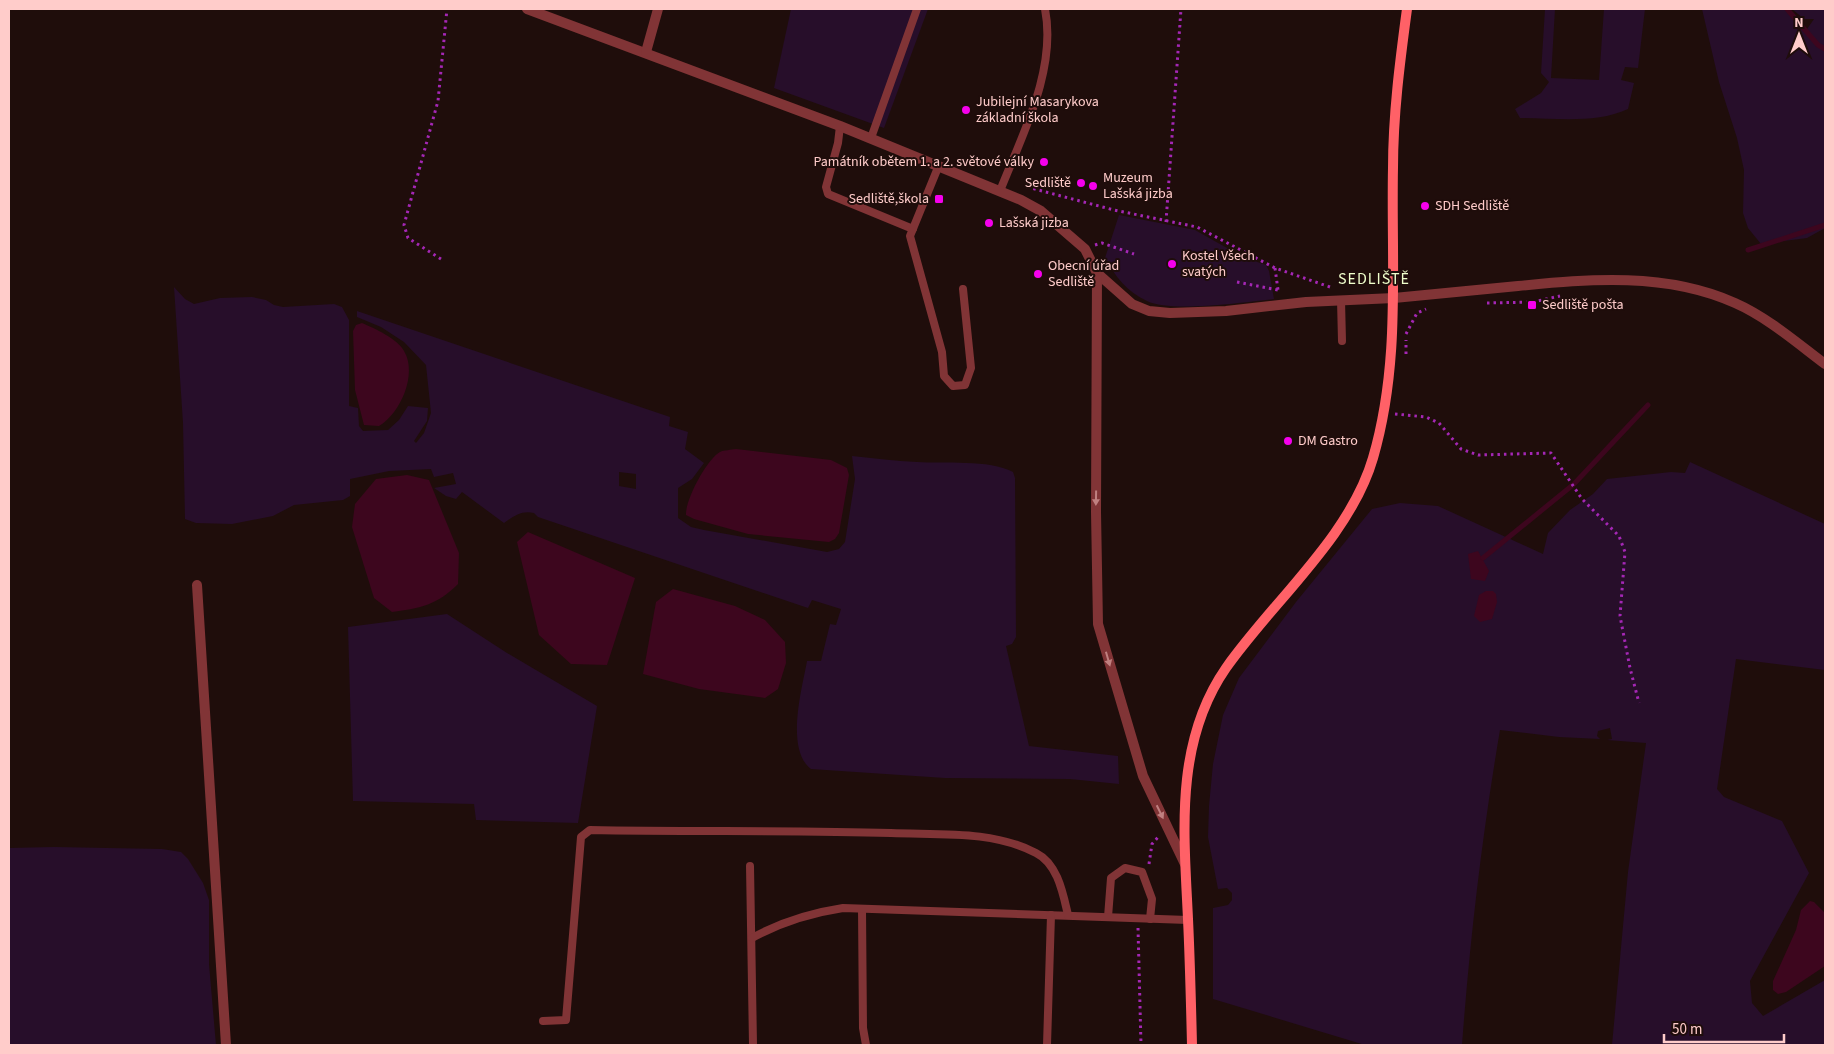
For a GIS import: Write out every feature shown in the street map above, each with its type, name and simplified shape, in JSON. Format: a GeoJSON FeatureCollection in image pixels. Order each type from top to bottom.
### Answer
{"type":"FeatureCollection","features":[{"type":"Feature","properties":{"kind":"main road"},"geometry":{"type":"LineString","coordinates":[[1192,1045],[1185,865],[1185,790],[1188,762],[1196,727],[1209,696],[1225,669],[1337,530],[1351,509],[1368,473],[1385,414],[1391,376],[1394,298],[1394,139],[1407,9]]}},
{"type":"Feature","properties":{"kind":"street"},"geometry":{"type":"LineString","coordinates":[[528,9],[840,126],[940,165],[1000,191],[1041,211],[1085,249],[1097,273],[1132,304],[1149,311],[1170,314],[1226,311],[1341,300],[1394,298],[1579,280],[1640,280],[1696,289],[1735,303],[1785,334],[1825,364]]}},
{"type":"Feature","properties":{"kind":"street"},"geometry":{"type":"LineString","coordinates":[[646,52],[658,9]]}},
{"type":"Feature","properties":{"kind":"street"},"geometry":{"type":"LineString","coordinates":[[1097,273],[1098,624],[1143,776],[1185,865]]}},
{"type":"Feature","properties":{"kind":"street"},"geometry":{"type":"LineString","coordinates":[[197,585],[226,1045]]}},
{"type":"Feature","properties":{"kind":"lane"},"geometry":{"type":"LineString","coordinates":[[871,138],[917,9]]}},
{"type":"Feature","properties":{"kind":"lane"},"geometry":{"type":"LineString","coordinates":[[1000,191],[1038,94],[1048,44],[1045,9]]}},
{"type":"Feature","properties":{"kind":"lane"},"geometry":{"type":"LineString","coordinates":[[840,126],[838,143],[826,187],[828,194],[913,229]]}},
{"type":"Feature","properties":{"kind":"lane"},"geometry":{"type":"LineString","coordinates":[[940,165],[910,236],[942,352],[944,376],[953,386],[965,385],[971,368],[963,289]]}},
{"type":"Feature","properties":{"kind":"lane"},"geometry":{"type":"LineString","coordinates":[[1341,300],[1342,341]]}},
{"type":"Feature","properties":{"kind":"lane"},"geometry":{"type":"LineString","coordinates":[[543,1021],[566,1020],[581,837],[590,830],[714,833],[797,830],[986,836],[1037,853],[1051,866],[1063,893],[1068,915]]}},
{"type":"Feature","properties":{"kind":"lane"},"geometry":{"type":"LineString","coordinates":[[750,866],[754,1045]]}},
{"type":"Feature","properties":{"kind":"lane"},"geometry":{"type":"LineString","coordinates":[[1108,917],[1111,878],[1125,868],[1142,872],[1152,899],[1150,919]]}},
{"type":"Feature","properties":{"kind":"lane"},"geometry":{"type":"LineString","coordinates":[[752,938],[773,926],[811,913],[842,908],[1188,920]]}},
{"type":"Feature","properties":{"kind":"lane"},"geometry":{"type":"LineString","coordinates":[[862,909],[863,1028],[866,1045]]}},
{"type":"Feature","properties":{"kind":"lane"},"geometry":{"type":"LineString","coordinates":[[1047,1045],[1051,915]]}},
{"type":"Feature","properties":{"kind":"path"},"geometry":{"type":"LineString","coordinates":[[441,259],[408,238],[404,225],[438,101],[447,9]]}},
{"type":"Feature","properties":{"kind":"path"},"geometry":{"type":"LineString","coordinates":[[1166,222],[1181,9]]}},
{"type":"Feature","properties":{"kind":"path"},"geometry":{"type":"LineString","coordinates":[[1005,179],[1023,187],[1166,222],[1197,227],[1275,268],[1329,287]]}},
{"type":"Feature","properties":{"kind":"path"},"geometry":{"type":"LineString","coordinates":[[1085,249],[1102,243],[1134,254]]}},
{"type":"Feature","properties":{"kind":"path"},"geometry":{"type":"LineString","coordinates":[[1275,268],[1279,305]]}},
{"type":"Feature","properties":{"kind":"path"},"geometry":{"type":"LineString","coordinates":[[1237,282],[1278,290]]}},
{"type":"Feature","properties":{"kind":"path"},"geometry":{"type":"LineString","coordinates":[[1485,304],[1544,301],[1562,296]]}},
{"type":"Feature","properties":{"kind":"path"},"geometry":{"type":"LineString","coordinates":[[1406,354],[1406,330],[1417,314],[1433,306]]}},
{"type":"Feature","properties":{"kind":"path"},"geometry":{"type":"LineString","coordinates":[[1385,414],[1426,417],[1439,423],[1461,449],[1478,455],[1551,453],[1582,499],[1619,536],[1625,552],[1620,616],[1639,703]]}},
{"type":"Feature","properties":{"kind":"path"},"geometry":{"type":"LineString","coordinates":[[1146,884],[1152,844],[1157,837],[1165,834]]}},
{"type":"Feature","properties":{"kind":"path"},"geometry":{"type":"LineString","coordinates":[[1138,918],[1141,1045]]}},
{"type":"Feature","properties":{"kind":"shaded area"},"geometry":{"type":"Polygon","coordinates":[[[791,9],[928,9],[884,128],[774,88],[791,9]]]}},
{"type":"Feature","properties":{"kind":"shaded area"},"geometry":{"type":"Polygon","coordinates":[[[1545,9],[1555,9],[1551,78],[1599,80],[1604,9],[1645,9],[1638,68],[1625,67],[1621,80],[1634,83],[1628,109],[1603,117],[1520,118],[1515,109],[1541,93],[1549,82],[1541,73],[1545,9]]]}},
{"type":"Feature","properties":{"kind":"shaded area"},"geometry":{"type":"Polygon","coordinates":[[[1702,9],[1784,9],[1805,32],[1814,19],[1804,19],[1792,9],[1825,9],[1825,228],[1807,238],[1761,244],[1748,228],[1743,213],[1744,170],[1737,138],[1719,82],[1702,9]]]}},
{"type":"Feature","properties":{"kind":"shaded area"},"geometry":{"type":"Polygon","coordinates":[[[1119,215],[1195,230],[1243,257],[1266,265],[1269,271],[1274,299],[1190,306],[1173,306],[1147,301],[1133,293],[1122,283],[1105,258],[1119,215]]]}},
{"type":"Feature","properties":{"kind":"shaded area"},"geometry":{"type":"Polygon","coordinates":[[[174,287],[185,299],[194,304],[220,298],[252,297],[283,307],[334,304],[342,307],[349,320],[349,406],[358,408],[359,426],[363,431],[388,430],[399,420],[408,406],[428,408],[427,421],[414,441],[416,443],[424,433],[431,413],[426,365],[404,342],[381,327],[357,317],[357,311],[670,417],[669,426],[688,432],[685,449],[704,463],[692,479],[678,488],[678,518],[691,527],[704,530],[827,552],[839,549],[845,542],[855,479],[852,456],[909,462],[992,465],[1003,468],[1013,472],[1015,478],[1016,637],[1012,644],[1006,646],[1029,746],[1118,756],[1119,784],[1070,779],[945,778],[811,769],[803,760],[799,748],[797,718],[799,702],[807,661],[821,661],[830,624],[836,625],[841,609],[812,600],[808,608],[538,517],[534,513],[522,513],[504,523],[462,492],[456,499],[446,496],[434,488],[456,484],[453,473],[434,477],[431,469],[389,471],[350,479],[350,496],[343,500],[294,505],[273,516],[232,524],[196,523],[185,519],[183,423],[174,287]],[[619,472],[619,486],[636,489],[636,474],[619,472]]]}},
{"type":"Feature","properties":{"kind":"shaded area"},"geometry":{"type":"Polygon","coordinates":[[[362,323],[397,342],[408,360],[408,382],[405,393],[394,412],[379,426],[364,425],[355,390],[353,331],[356,325],[362,323]]]}},
{"type":"Feature","properties":{"kind":"shaded area"},"geometry":{"type":"Polygon","coordinates":[[[736,449],[831,460],[847,468],[849,475],[839,533],[835,539],[829,542],[748,534],[686,515],[693,490],[709,463],[720,452],[736,449]]]}},
{"type":"Feature","properties":{"kind":"shaded area"},"geometry":{"type":"Polygon","coordinates":[[[1690,462],[1825,524],[1825,670],[1736,659],[1717,789],[1724,797],[1782,821],[1809,873],[1750,981],[1752,1003],[1763,1016],[1825,980],[1825,1045],[1612,1045],[1628,872],[1646,743],[1607,740],[1612,739],[1610,728],[1598,731],[1597,736],[1600,739],[1559,737],[1500,730],[1477,887],[1462,1045],[1365,1045],[1213,999],[1213,908],[1228,905],[1232,900],[1232,893],[1227,888],[1218,889],[1208,837],[1213,764],[1223,715],[1239,678],[1296,602],[1372,509],[1400,503],[1438,506],[1543,554],[1548,533],[1570,510],[1593,494],[1607,479],[1671,472],[1685,473],[1690,462]]]}},
{"type":"Feature","properties":{"kind":"shaded area"},"geometry":{"type":"Polygon","coordinates":[[[407,475],[429,480],[459,553],[458,584],[436,601],[412,609],[392,612],[374,598],[352,527],[355,504],[376,479],[407,475]]]}},
{"type":"Feature","properties":{"kind":"shaded area"},"geometry":{"type":"Polygon","coordinates":[[[528,532],[635,578],[607,665],[571,664],[539,635],[517,542],[528,532]]]}},
{"type":"Feature","properties":{"kind":"shaded area"},"geometry":{"type":"Polygon","coordinates":[[[1478,551],[1489,571],[1485,581],[1471,579],[1468,554],[1478,551]]]}},
{"type":"Feature","properties":{"kind":"shaded area"},"geometry":{"type":"Polygon","coordinates":[[[673,589],[735,606],[765,620],[785,642],[786,663],[778,689],[765,698],[699,689],[643,674],[656,602],[673,589]]]}},
{"type":"Feature","properties":{"kind":"shaded area"},"geometry":{"type":"Polygon","coordinates":[[[1486,591],[1493,591],[1496,594],[1497,602],[1492,619],[1480,622],[1474,616],[1479,595],[1486,591]]]}},
{"type":"Feature","properties":{"kind":"shaded area"},"geometry":{"type":"Polygon","coordinates":[[[447,614],[507,653],[597,706],[578,823],[476,820],[474,804],[353,801],[348,627],[447,614]]]}},
{"type":"Feature","properties":{"kind":"shaded area"},"geometry":{"type":"Polygon","coordinates":[[[9,848],[162,849],[181,852],[188,859],[203,883],[209,900],[209,964],[216,1045],[9,1045],[9,848]]]}},
{"type":"Feature","properties":{"kind":"shaded area"},"geometry":{"type":"Polygon","coordinates":[[[1810,901],[1814,902],[1825,913],[1825,966],[1786,992],[1778,994],[1773,990],[1773,981],[1796,930],[1801,910],[1810,901]]]}},
{"type":"Feature","properties":{"kind":"waterway"},"geometry":{"type":"LineString","coordinates":[[1787,9],[1818,45],[1825,49]]}},
{"type":"Feature","properties":{"kind":"waterway"},"geometry":{"type":"LineString","coordinates":[[1748,250],[1825,225]]}},
{"type":"Feature","properties":{"kind":"waterway"},"geometry":{"type":"LineString","coordinates":[[1483,558],[1574,484],[1648,405]]}},
{"type":"Feature","properties":{"kind":"place","name":"Jubilejní Masarykova základní škola"},"geometry":{"type":"Point","coordinates":[966,110]}},
{"type":"Feature","properties":{"kind":"place","name":"Památník obětem 1. a 2. světové války"},"geometry":{"type":"Point","coordinates":[1044,162]}},
{"type":"Feature","properties":{"kind":"place","name":"Sedliště"},"geometry":{"type":"Point","coordinates":[1081,183]}},
{"type":"Feature","properties":{"kind":"place","name":"Muzeum Lašská jizba"},"geometry":{"type":"Point","coordinates":[1093,186]}},
{"type":"Feature","properties":{"kind":"place","name":"Sedliště,škola"},"geometry":{"type":"Point","coordinates":[939,199]}},
{"type":"Feature","properties":{"kind":"place","name":"SDH Sedliště"},"geometry":{"type":"Point","coordinates":[1425,206]}},
{"type":"Feature","properties":{"kind":"place","name":"Lašská jizba"},"geometry":{"type":"Point","coordinates":[989,223]}},
{"type":"Feature","properties":{"kind":"place","name":"Kostel Všech svatých"},"geometry":{"type":"Point","coordinates":[1172,264]}},
{"type":"Feature","properties":{"kind":"place","name":"Obecní úřad Sedliště"},"geometry":{"type":"Point","coordinates":[1038,274]}},
{"type":"Feature","properties":{"kind":"place","name":"Sedliště pošta"},"geometry":{"type":"Point","coordinates":[1532,305]}},
{"type":"Feature","properties":{"kind":"place","name":"DM Gastro"},"geometry":{"type":"Point","coordinates":[1288,441]}},
{"type":"Feature","properties":{"kind":"district","name":"SEDLIŠTĚ"},"geometry":{"type":"Point","coordinates":[1374,279]}}]}
